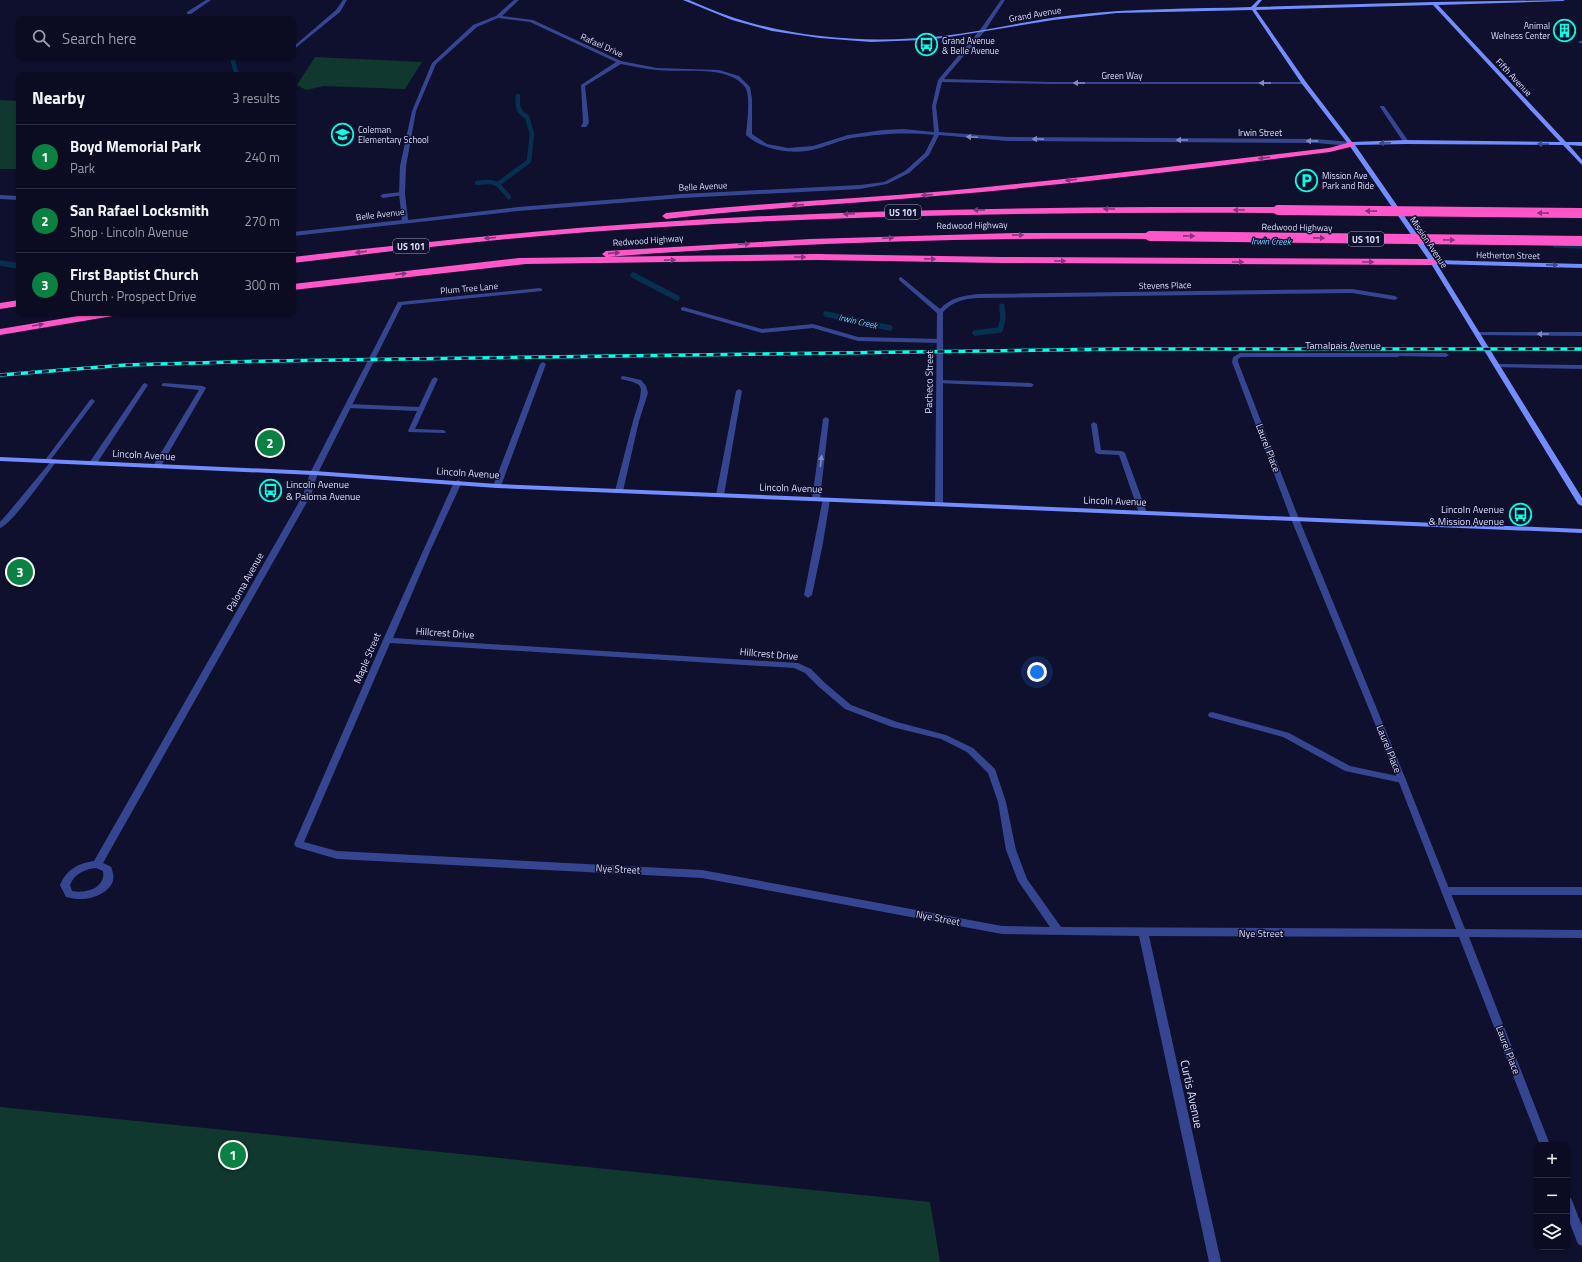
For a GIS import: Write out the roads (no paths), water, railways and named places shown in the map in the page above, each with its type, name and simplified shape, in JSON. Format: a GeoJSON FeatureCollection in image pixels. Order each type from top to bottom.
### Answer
{"type":"FeatureCollection","features":[{"type":"Feature","properties":{"kind":"highway"},"geometry":{"type":"LineString","coordinates":[[529,234],[709,211],[889,198],[1036,184],[1330,150],[1351,144]]}},
{"type":"Feature","properties":{"kind":"highway","name":"Redwood Highway"},"geometry":{"type":"LineString","coordinates":[[296,260],[529,234],[730,220],[884,213],[1088,209],[1582,213]]}},
{"type":"Feature","properties":{"kind":"highway","name":"Redwood Highway"},"geometry":{"type":"LineString","coordinates":[[296,287],[519,261],[652,250],[812,241],[1028,235],[1582,241]]}},
{"type":"Feature","properties":{"kind":"highway"},"geometry":{"type":"LineString","coordinates":[[519,261],[817,257],[1017,260],[1433,262]]}},
{"type":"Feature","properties":{"kind":"highway"},"geometry":{"type":"LineString","coordinates":[[0,306],[16,303]]}},
{"type":"Feature","properties":{"kind":"highway"},"geometry":{"type":"LineString","coordinates":[[0,332],[95,316]]}},
{"type":"Feature","properties":{"kind":"street"},"geometry":{"type":"LineString","coordinates":[[189,13],[209,0]]}},
{"type":"Feature","properties":{"kind":"street"},"geometry":{"type":"LineString","coordinates":[[296,46],[338,10],[345,0]]}},
{"type":"Feature","properties":{"kind":"street"},"geometry":{"type":"LineString","coordinates":[[498,17],[517,0]]}},
{"type":"Feature","properties":{"kind":"street","name":"Grand Avenue"},"geometry":{"type":"LineString","coordinates":[[685,0],[719,14],[751,24],[786,32],[816,36],[879,39],[925,38],[982,31],[1068,16],[1118,12],[1563,0]]}},
{"type":"Feature","properties":{"kind":"street"},"geometry":{"type":"LineString","coordinates":[[937,135],[934,106],[940,80],[982,31],[1003,0]]}},
{"type":"Feature","properties":{"kind":"street"},"geometry":{"type":"LineString","coordinates":[[1253,8],[1260,0]]}},
{"type":"Feature","properties":{"kind":"street","name":"Fifth Avenue"},"geometry":{"type":"LineString","coordinates":[[1434,3],[1582,163]]}},
{"type":"Feature","properties":{"kind":"street","name":"Mission Avenue"},"geometry":{"type":"LineString","coordinates":[[1253,8],[1304,84],[1351,144],[1433,262],[1582,504]]}},
{"type":"Feature","properties":{"kind":"street","name":"Rafael Drive"},"geometry":{"type":"LineString","coordinates":[[405,221],[402,194],[403,166],[414,111],[434,64],[476,26],[498,17],[531,21],[620,62],[657,69],[719,71],[737,77],[748,87],[750,99],[749,135],[765,145],[788,150],[814,148],[848,137],[883,132],[937,135]]}},
{"type":"Feature","properties":{"kind":"street"},"geometry":{"type":"LineString","coordinates":[[584,126],[586,123],[583,85],[620,62]]}},
{"type":"Feature","properties":{"kind":"street","name":"Green Way"},"geometry":{"type":"LineString","coordinates":[[940,80],[1050,83],[1304,84]]}},
{"type":"Feature","properties":{"kind":"street"},"geometry":{"type":"LineString","coordinates":[[1382,107],[1406,142]]}},
{"type":"Feature","properties":{"kind":"street","name":"Irwin Street"},"geometry":{"type":"LineString","coordinates":[[937,135],[1007,139],[1070,140],[1316,140],[1351,144],[1406,142],[1582,144]]}},
{"type":"Feature","properties":{"kind":"street","name":"Belle Avenue"},"geometry":{"type":"LineString","coordinates":[[296,234],[476,212],[631,200],[874,185],[885,183],[907,172],[927,154],[937,135]]}},
{"type":"Feature","properties":{"kind":"street"},"geometry":{"type":"LineString","coordinates":[[383,196],[402,194]]}},
{"type":"Feature","properties":{"kind":"street"},"geometry":{"type":"LineString","coordinates":[[0,197],[16,198]]}},
{"type":"Feature","properties":{"kind":"street","name":"Hetherton Street"},"geometry":{"type":"LineString","coordinates":[[1433,262],[1582,266]]}},
{"type":"Feature","properties":{"kind":"street"},"geometry":{"type":"LineString","coordinates":[[901,279],[940,312]]}},
{"type":"Feature","properties":{"kind":"street","name":"Plum Tree Lane"},"geometry":{"type":"LineString","coordinates":[[400,303],[540,290]]}},
{"type":"Feature","properties":{"kind":"street","name":"Stevens Place"},"geometry":{"type":"LineString","coordinates":[[940,312],[949,302],[960,298],[978,296],[1352,291],[1395,298]]}},
{"type":"Feature","properties":{"kind":"street","name":"Paloma Avenue"},"geometry":{"type":"LineString","coordinates":[[97,864],[307,495],[314,474],[400,303]]}},
{"type":"Feature","properties":{"kind":"street"},"geometry":{"type":"LineString","coordinates":[[683,309],[762,331],[813,326],[858,339],[940,341]]}},
{"type":"Feature","properties":{"kind":"street","name":"Pacheco Street"},"geometry":{"type":"LineString","coordinates":[[939,504],[940,312]]}},
{"type":"Feature","properties":{"kind":"street"},"geometry":{"type":"LineString","coordinates":[[1478,334],[1582,334]]}},
{"type":"Feature","properties":{"kind":"street","name":"Tamalpais Avenue"},"geometry":{"type":"LineString","coordinates":[[1240,355],[1446,354]]}},
{"type":"Feature","properties":{"kind":"street","name":"Laurel Place"},"geometry":{"type":"LineString","coordinates":[[1240,355],[1235,358],[1235,362],[1295,518],[1402,780],[1544,1142]]}},
{"type":"Feature","properties":{"kind":"street"},"geometry":{"type":"LineString","coordinates":[[497,486],[543,364]]}},
{"type":"Feature","properties":{"kind":"street"},"geometry":{"type":"LineString","coordinates":[[1498,366],[1582,367]]}},
{"type":"Feature","properties":{"kind":"street"},"geometry":{"type":"LineString","coordinates":[[619,491],[628,461],[644,389],[641,383],[632,379],[623,378]]}},
{"type":"Feature","properties":{"kind":"street"},"geometry":{"type":"LineString","coordinates":[[434,379],[411,431],[443,432]]}},
{"type":"Feature","properties":{"kind":"street"},"geometry":{"type":"LineString","coordinates":[[939,382],[1031,385]]}},
{"type":"Feature","properties":{"kind":"street"},"geometry":{"type":"LineString","coordinates":[[93,463],[145,385]]}},
{"type":"Feature","properties":{"kind":"street"},"geometry":{"type":"LineString","coordinates":[[157,466],[203,388],[164,385]]}},
{"type":"Feature","properties":{"kind":"street"},"geometry":{"type":"LineString","coordinates":[[720,495],[739,391]]}},
{"type":"Feature","properties":{"kind":"street"},"geometry":{"type":"LineString","coordinates":[[0,526],[11,515],[92,401]]}},
{"type":"Feature","properties":{"kind":"street"},"geometry":{"type":"LineString","coordinates":[[348,406],[421,409]]}},
{"type":"Feature","properties":{"kind":"street"},"geometry":{"type":"LineString","coordinates":[[816,499],[826,419]]}},
{"type":"Feature","properties":{"kind":"street"},"geometry":{"type":"LineString","coordinates":[[1094,424],[1098,452],[1122,452],[1143,513]]}},
{"type":"Feature","properties":{"kind":"street","name":"Lincoln Avenue"},"geometry":{"type":"LineString","coordinates":[[0,459],[314,474],[458,482],[497,486],[1582,531]]}},
{"type":"Feature","properties":{"kind":"street","name":"Maple Street"},"geometry":{"type":"LineString","coordinates":[[299,844],[387,640],[458,482]]}},
{"type":"Feature","properties":{"kind":"street"},"geometry":{"type":"LineString","coordinates":[[808,595],[826,500]]}},
{"type":"Feature","properties":{"kind":"street","name":"Hillcrest Drive"},"geometry":{"type":"LineString","coordinates":[[387,640],[795,666],[802,668],[808,671],[848,707],[895,725],[943,737],[970,750],[992,771],[1002,802],[1011,850],[1023,881],[1058,930]]}},
{"type":"Feature","properties":{"kind":"street"},"geometry":{"type":"LineString","coordinates":[[1212,715],[1286,735],[1348,769],[1402,780]]}},
{"type":"Feature","properties":{"kind":"street","name":"Nye Street"},"geometry":{"type":"LineString","coordinates":[[299,844],[337,855],[702,874],[1002,930],[1582,934]]}},
{"type":"Feature","properties":{"kind":"street"},"geometry":{"type":"LineString","coordinates":[[97,864],[107,869],[109,873],[109,878],[102,888],[89,896],[75,896],[70,894],[65,885],[71,874],[83,866],[97,864]]}},
{"type":"Feature","properties":{"kind":"street"},"geometry":{"type":"LineString","coordinates":[[1446,891],[1582,891]]}},
{"type":"Feature","properties":{"kind":"street","name":"Curtis Avenue"},"geometry":{"type":"LineString","coordinates":[[1143,932],[1215,1262]]}},
{"type":"Feature","properties":{"kind":"street"},"geometry":{"type":"LineString","coordinates":[[1570,1210],[1582,1240]]}},
{"type":"Feature","properties":{"kind":"waterway"},"geometry":{"type":"LineString","coordinates":[[233,60],[236,72]]}},
{"type":"Feature","properties":{"kind":"waterway"},"geometry":{"type":"LineString","coordinates":[[498,184],[529,161],[532,134],[527,117],[519,108],[518,96]]}},
{"type":"Feature","properties":{"kind":"waterway","name":"Irwin Creek"},"geometry":{"type":"LineString","coordinates":[[477,183],[493,182],[502,188],[509,197]]}},
{"type":"Feature","properties":{"kind":"waterway","name":"Irwin Creek"},"geometry":{"type":"LineString","coordinates":[[1555,245],[1582,246]]}},
{"type":"Feature","properties":{"kind":"waterway","name":"Irwin Creek"},"geometry":{"type":"LineString","coordinates":[[0,263],[16,266]]}},
{"type":"Feature","properties":{"kind":"waterway","name":"Irwin Creek"},"geometry":{"type":"LineString","coordinates":[[633,275],[677,298]]}},
{"type":"Feature","properties":{"kind":"waterway","name":"Irwin Creek"},"geometry":{"type":"LineString","coordinates":[[975,333],[1000,330],[1003,319],[1002,306]]}},
{"type":"Feature","properties":{"kind":"waterway","name":"Irwin Creek"},"geometry":{"type":"LineString","coordinates":[[826,314],[890,328]]}},
{"type":"Feature","properties":{"kind":"railway"},"geometry":{"type":"LineString","coordinates":[[0,375],[126,365],[268,361],[1119,349],[1582,349]]}},
{"type":"Feature","properties":{"kind":"place","name":"Animal Welness Center"},"geometry":{"type":"Point","coordinates":[1565,30]}},
{"type":"Feature","properties":{"kind":"place","name":"Grand Avenue & Belle Avenue"},"geometry":{"type":"Point","coordinates":[927,45]}},
{"type":"Feature","properties":{"kind":"place","name":"Coleman Elementary School"},"geometry":{"type":"Point","coordinates":[342,134]}},
{"type":"Feature","properties":{"kind":"place","name":"Mission Ave Park and Ride"},"geometry":{"type":"Point","coordinates":[1307,180]}},
{"type":"Feature","properties":{"kind":"place","name":"San Rafael Locksmith"},"geometry":{"type":"Point","coordinates":[270,443]}},
{"type":"Feature","properties":{"kind":"place","name":"Lincoln Avenue & Paloma Avenue"},"geometry":{"type":"Point","coordinates":[271,490]}},
{"type":"Feature","properties":{"kind":"place","name":"Lincoln Avenue & Mission Avenue"},"geometry":{"type":"Point","coordinates":[1520,515]}},
{"type":"Feature","properties":{"kind":"place","name":"First Baptist Church"},"geometry":{"type":"Point","coordinates":[20,572]}},
{"type":"Feature","properties":{"kind":"place","name":"Boyd Memorial Park"},"geometry":{"type":"Point","coordinates":[233,1155]}}]}
